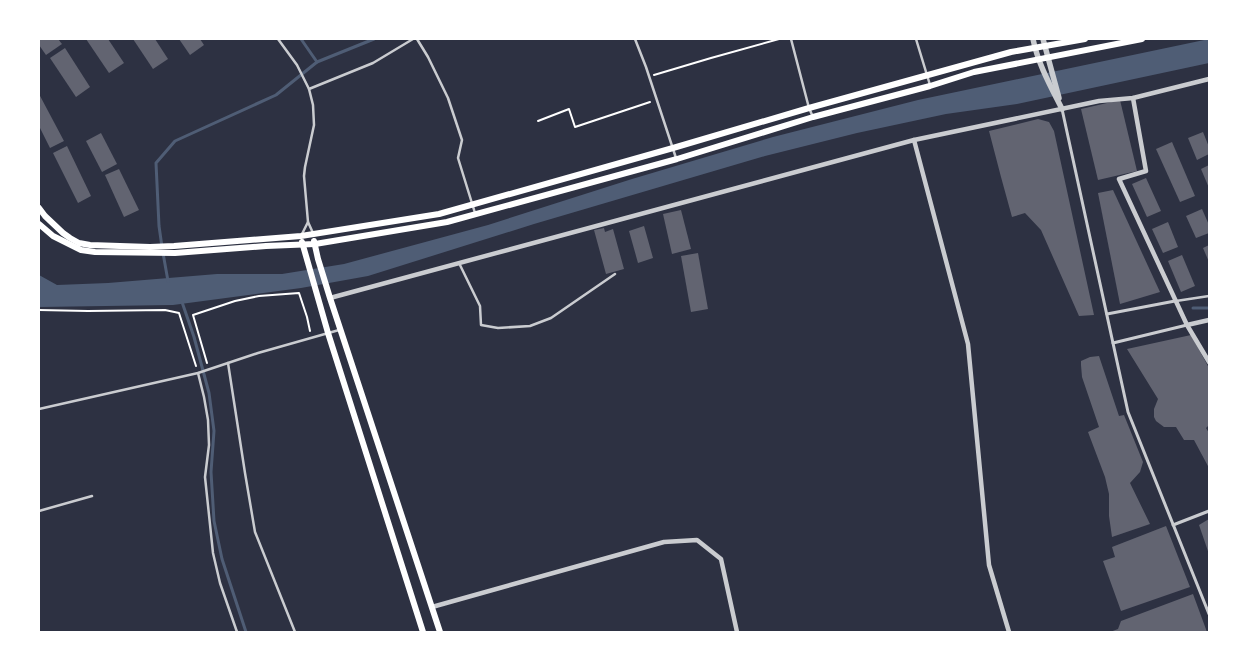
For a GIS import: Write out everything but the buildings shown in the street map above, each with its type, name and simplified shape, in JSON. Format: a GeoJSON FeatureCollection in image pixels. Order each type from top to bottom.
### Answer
{"type":"FeatureCollection","features":[{"type":"Feature","properties":{"kind":"main road"},"geometry":{"type":"LineString","coordinates":[[174,250],[302,236],[439,214],[1012,52],[1085,39]]}},
{"type":"Feature","properties":{"kind":"main road"},"geometry":{"type":"LineString","coordinates":[[39,224],[53,236],[82,250],[95,252],[315,244],[447,222],[677,159],[813,117],[930,86],[974,72],[1142,39]]}},
{"type":"Feature","properties":{"kind":"main road"},"geometry":{"type":"LineString","coordinates":[[39,208],[62,233],[79,243],[150,250]]}},
{"type":"Feature","properties":{"kind":"main road"},"geometry":{"type":"LineString","coordinates":[[313,234],[326,287],[440,632]]}},
{"type":"Feature","properties":{"kind":"main road"},"geometry":{"type":"LineString","coordinates":[[302,236],[302,244],[328,333],[424,632]]}},
{"type":"Feature","properties":{"kind":"street"},"geometry":{"type":"LineString","coordinates":[[1033,39],[1045,75],[1062,109]]}},
{"type":"Feature","properties":{"kind":"street"},"geometry":{"type":"LineString","coordinates":[[1043,39],[1062,109],[1128,412],[1209,614]]}},
{"type":"Feature","properties":{"kind":"street"},"geometry":{"type":"LineString","coordinates":[[330,298],[914,140],[1099,101],[1134,98],[1209,79]]}},
{"type":"Feature","properties":{"kind":"street"},"geometry":{"type":"LineString","coordinates":[[1134,98],[1146,171],[1119,179],[1187,325],[1209,362]]}},
{"type":"Feature","properties":{"kind":"street"},"geometry":{"type":"LineString","coordinates":[[914,140],[968,344],[989,565],[1009,632]]}},
{"type":"Feature","properties":{"kind":"street"},"geometry":{"type":"LineString","coordinates":[[1107,314],[1176,301]]}},
{"type":"Feature","properties":{"kind":"street"},"geometry":{"type":"LineString","coordinates":[[1113,342],[1209,320]]}},
{"type":"Feature","properties":{"kind":"street"},"geometry":{"type":"LineString","coordinates":[[1173,525],[1209,510]]}},
{"type":"Feature","properties":{"kind":"street"},"geometry":{"type":"LineString","coordinates":[[432,607],[664,542],[697,540],[721,559],[737,632]]}},
{"type":"Feature","properties":{"kind":"lane"},"geometry":{"type":"LineString","coordinates":[[278,39],[297,65],[309,89],[313,105],[314,124],[304,176],[308,222],[313,234]]}},
{"type":"Feature","properties":{"kind":"lane"},"geometry":{"type":"LineString","coordinates":[[309,89],[373,63],[408,40],[413,39]]}},
{"type":"Feature","properties":{"kind":"lane"},"geometry":{"type":"LineString","coordinates":[[417,39],[448,98],[462,140],[458,158],[475,214]]}},
{"type":"Feature","properties":{"kind":"lane"},"geometry":{"type":"LineString","coordinates":[[635,39],[650,77],[677,159]]}},
{"type":"Feature","properties":{"kind":"lane"},"geometry":{"type":"LineString","coordinates":[[791,39],[813,117]]}},
{"type":"Feature","properties":{"kind":"lane"},"geometry":{"type":"LineString","coordinates":[[916,39],[930,86]]}},
{"type":"Feature","properties":{"kind":"lane"},"geometry":{"type":"LineString","coordinates":[[302,236],[308,222]]}},
{"type":"Feature","properties":{"kind":"lane"},"geometry":{"type":"LineString","coordinates":[[459,263],[480,306],[481,324],[498,328],[530,326],[551,318],[615,274]]}},
{"type":"Feature","properties":{"kind":"lane"},"geometry":{"type":"LineString","coordinates":[[1176,301],[1209,296]]}},
{"type":"Feature","properties":{"kind":"lane"},"geometry":{"type":"LineString","coordinates":[[39,409],[198,373],[258,353],[340,330]]}},
{"type":"Feature","properties":{"kind":"lane"},"geometry":{"type":"LineString","coordinates":[[228,363],[255,532],[295,632]]}},
{"type":"Feature","properties":{"kind":"lane"},"geometry":{"type":"LineString","coordinates":[[198,373],[208,420],[209,445],[205,477],[213,553],[220,583],[237,632]]}},
{"type":"Feature","properties":{"kind":"lane"},"geometry":{"type":"LineString","coordinates":[[39,511],[92,496]]}},
{"type":"Feature","properties":{"kind":"path"},"geometry":{"type":"LineString","coordinates":[[650,77],[779,39]]}},
{"type":"Feature","properties":{"kind":"path"},"geometry":{"type":"LineString","coordinates":[[538,121],[568,109],[576,127],[657,100]]}},
{"type":"Feature","properties":{"kind":"path"},"geometry":{"type":"LineString","coordinates":[[217,367],[207,366],[193,315],[235,301],[258,296],[299,293],[307,317],[311,338]]}},
{"type":"Feature","properties":{"kind":"path"},"geometry":{"type":"LineString","coordinates":[[39,310],[166,310],[179,313],[198,373]]}},
{"type":"Feature","properties":{"kind":"water"},"geometry":{"type":"Polygon","coordinates":[[[1209,39],[1209,63],[1017,104],[946,114],[857,133],[765,156],[534,224],[368,276],[301,288],[173,305],[39,307],[39,275],[57,285],[108,283],[217,274],[282,274],[344,264],[488,225],[773,137],[918,100],[1209,39]]]}},
{"type":"Feature","properties":{"kind":"waterway"},"geometry":{"type":"LineString","coordinates":[[301,39],[317,62]]}},
{"type":"Feature","properties":{"kind":"waterway"},"geometry":{"type":"LineString","coordinates":[[162,247],[156,163],[175,141],[276,95],[317,62],[374,39]]}},
{"type":"Feature","properties":{"kind":"waterway"},"geometry":{"type":"LineString","coordinates":[[163,253],[168,281]]}},
{"type":"Feature","properties":{"kind":"waterway"},"geometry":{"type":"LineString","coordinates":[[182,302],[194,337],[209,393],[214,431],[211,472],[214,521],[222,559],[246,632]]}},
{"type":"Feature","properties":{"kind":"waterway"},"geometry":{"type":"LineString","coordinates":[[1193,308],[1209,308]]}}]}
